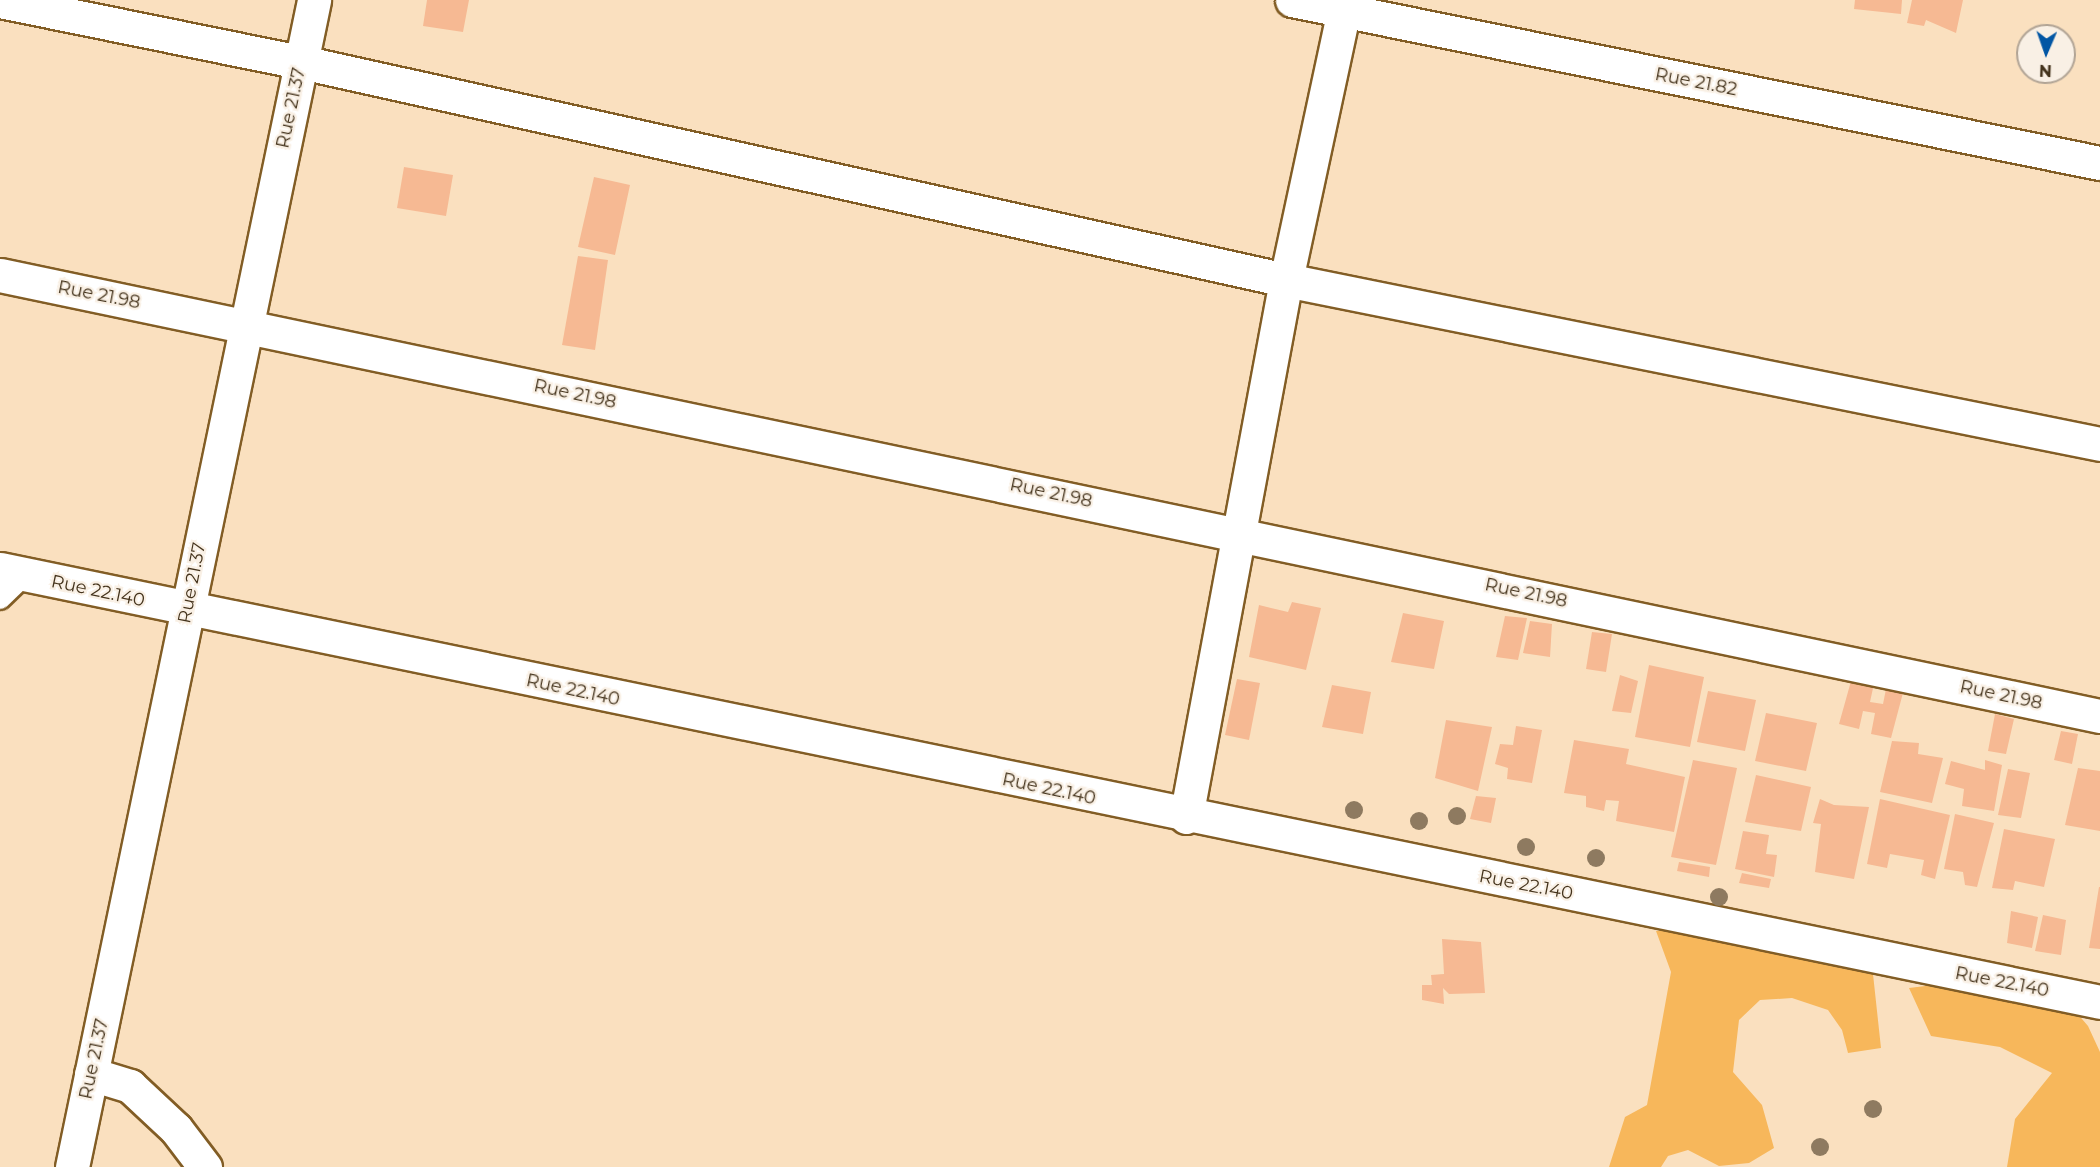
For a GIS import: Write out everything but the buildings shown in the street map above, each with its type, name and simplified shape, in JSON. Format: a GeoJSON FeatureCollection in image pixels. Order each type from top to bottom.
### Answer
{"type":"FeatureCollection","features":[{"type":"Feature","properties":{"kind":"street","name":"Rue 21.37"},"geometry":{"type":"LineString","coordinates":[[72,1167],[314,0]]}},
{"type":"Feature","properties":{"kind":"street","name":"Rue 21.82"},"geometry":{"type":"LineString","coordinates":[[1292,0],[1345,5],[2100,163]]}},
{"type":"Feature","properties":{"kind":"street"},"geometry":{"type":"LineString","coordinates":[[0,1],[301,62],[1286,280],[2100,444]]}},
{"type":"Feature","properties":{"kind":"street"},"geometry":{"type":"LineString","coordinates":[[1186,817],[1286,280],[1345,5]]}},
{"type":"Feature","properties":{"kind":"street","name":"Rue 21.98"},"geometry":{"type":"LineString","coordinates":[[0,275],[1239,532],[2100,716]]}},
{"type":"Feature","properties":{"kind":"street","name":"Rue 22.140"},"geometry":{"type":"LineString","coordinates":[[12,572],[1186,817],[2100,1002]]}},
{"type":"Feature","properties":{"kind":"street"},"geometry":{"type":"LineString","coordinates":[[91,1074],[130,1086],[176,1129],[205,1167]]}},
{"type":"Feature","properties":{"kind":"lane"},"geometry":{"type":"LineString","coordinates":[[0,599],[12,572]]}},
{"type":"Feature","properties":{"kind":"shaded area"},"geometry":{"type":"Polygon","coordinates":[[[1703,930],[1807,951],[1873,974],[1881,1048],[1848,1053],[1842,1030],[1828,1010],[1792,998],[1760,1000],[1739,1020],[1733,1072],[1762,1105],[1774,1148],[1749,1163],[1719,1166],[1688,1150],[1668,1156],[1661,1167],[1609,1167],[1625,1117],[1647,1105],[1671,972],[1656,931],[1703,930]]]}},
{"type":"Feature","properties":{"kind":"shaded area"},"geometry":{"type":"Polygon","coordinates":[[[1958,982],[2024,1005],[2038,999],[2070,1005],[2088,1026],[2100,1052],[2100,1167],[2007,1167],[2015,1119],[2052,1073],[2000,1047],[1931,1036],[1909,988],[1958,982]]]}}]}
